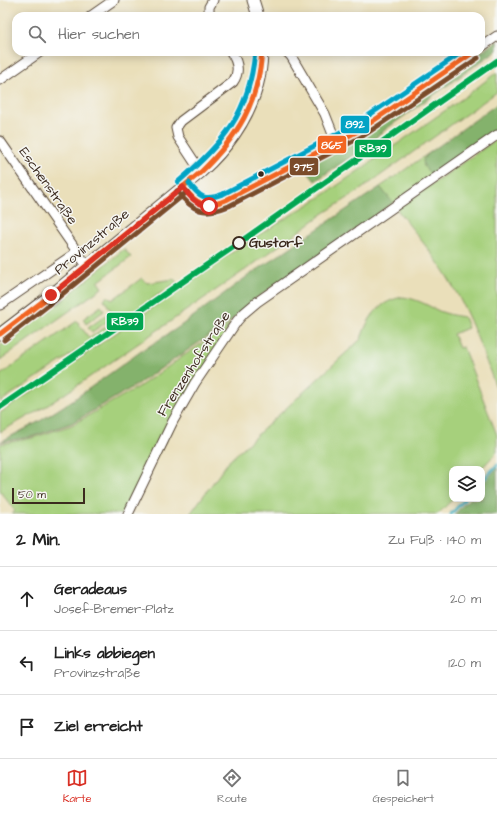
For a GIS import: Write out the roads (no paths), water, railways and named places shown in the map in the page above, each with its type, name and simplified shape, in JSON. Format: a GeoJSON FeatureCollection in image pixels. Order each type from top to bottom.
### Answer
{"type":"FeatureCollection","features":[{"type":"Feature","properties":{"kind":"street"},"geometry":{"type":"LineString","coordinates":[[97,12],[114,0]]}},
{"type":"Feature","properties":{"kind":"street"},"geometry":{"type":"LineString","coordinates":[[208,12],[209,7],[213,0]]}},
{"type":"Feature","properties":{"kind":"street"},"geometry":{"type":"LineString","coordinates":[[253,0],[257,12]]}},
{"type":"Feature","properties":{"kind":"street"},"geometry":{"type":"LineString","coordinates":[[485,44],[497,36]]}},
{"type":"Feature","properties":{"kind":"street"},"geometry":{"type":"LineString","coordinates":[[0,80],[34,56]]}},
{"type":"Feature","properties":{"kind":"street"},"geometry":{"type":"LineString","coordinates":[[201,172],[178,137],[176,126],[180,121],[233,82],[237,75],[238,66],[234,56]]}},
{"type":"Feature","properties":{"kind":"street","name":"Provinzstraße"},"geometry":{"type":"LineString","coordinates":[[0,334],[87,266],[201,172],[230,141],[245,118],[258,82],[261,56]]}},
{"type":"Feature","properties":{"kind":"street"},"geometry":{"type":"LineString","coordinates":[[291,56],[325,114],[336,142]]}},
{"type":"Feature","properties":{"kind":"street"},"geometry":{"type":"LineString","coordinates":[[183,187],[191,198],[198,203],[207,206],[216,205],[232,198],[371,123],[468,56]]}},
{"type":"Feature","properties":{"kind":"street","name":"Frenzenhofstraße"},"geometry":{"type":"LineString","coordinates":[[128,514],[179,410],[223,340],[244,313],[257,302],[497,135]]}},
{"type":"Feature","properties":{"kind":"street","name":"Eschenstraße"},"geometry":{"type":"LineString","coordinates":[[0,141],[87,266]]}},
{"type":"Feature","properties":{"kind":"street","name":"Provinzstraße"},"geometry":{"type":"LineString","coordinates":[[0,305],[77,252]]}},
{"type":"Feature","properties":{"kind":"waterway"},"geometry":{"type":"LineString","coordinates":[[485,478],[497,465]]}},
{"type":"Feature","properties":{"kind":"waterway"},"geometry":{"type":"LineString","coordinates":[[451,514],[462,502]]}},
{"type":"Feature","properties":{"kind":"place","name":"Gustorf"},"geometry":{"type":"Point","coordinates":[239,243]}}]}
